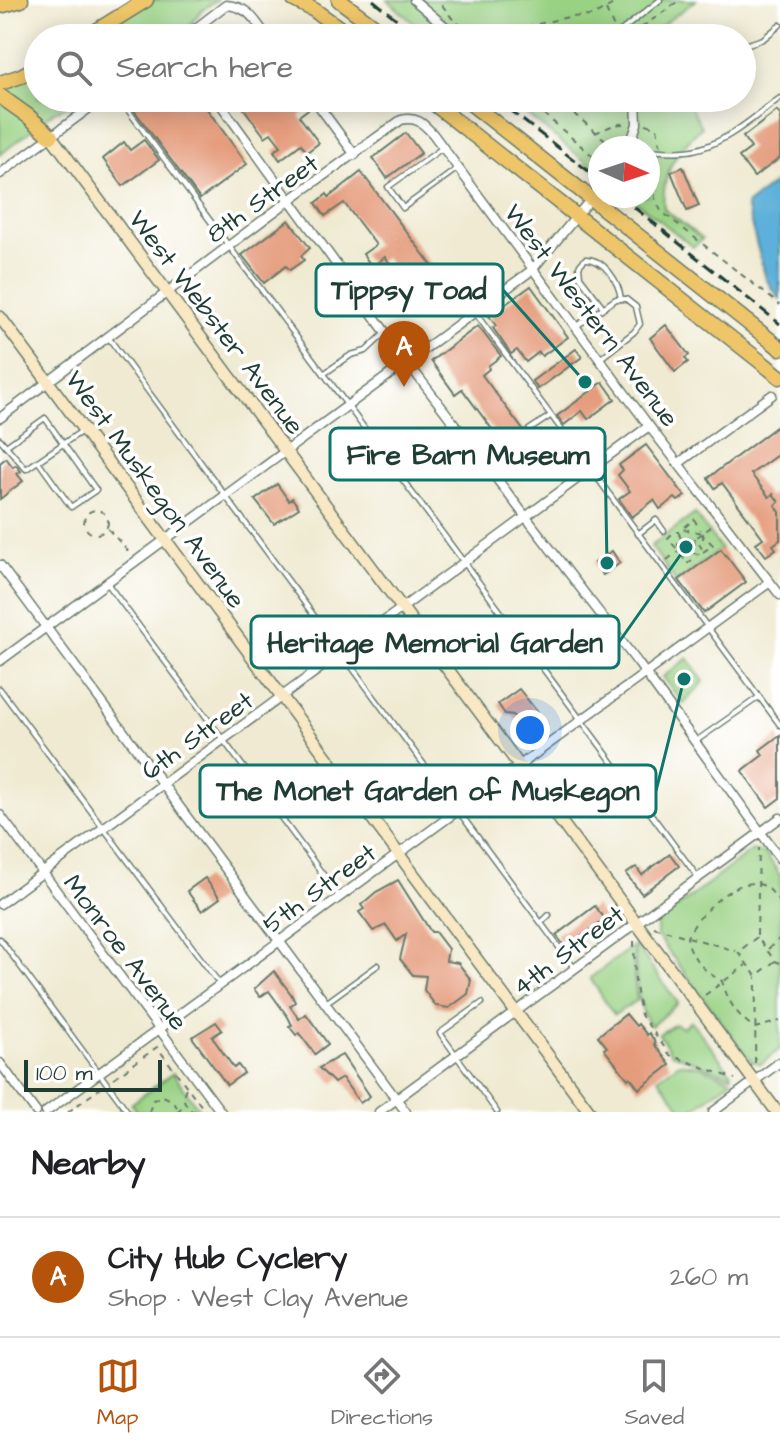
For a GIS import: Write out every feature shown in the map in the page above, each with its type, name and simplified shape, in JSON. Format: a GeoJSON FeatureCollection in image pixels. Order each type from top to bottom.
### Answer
{"type":"FeatureCollection","features":[{"type":"Feature","properties":{"kind":"highway"},"geometry":{"type":"LineString","coordinates":[[0,6],[21,0]]}},
{"type":"Feature","properties":{"kind":"highway"},"geometry":{"type":"LineString","coordinates":[[107,24],[146,0]]}},
{"type":"Feature","properties":{"kind":"highway"},"geometry":{"type":"LineString","coordinates":[[294,0],[334,24]]}},
{"type":"Feature","properties":{"kind":"highway"},"geometry":{"type":"LineString","coordinates":[[339,0],[371,24]]}},
{"type":"Feature","properties":{"kind":"highway"},"geometry":{"type":"LineString","coordinates":[[0,83],[24,74]]}},
{"type":"Feature","properties":{"kind":"highway"},"geometry":{"type":"LineString","coordinates":[[0,96],[51,136]]}},
{"type":"Feature","properties":{"kind":"highway"},"geometry":{"type":"LineString","coordinates":[[445,112],[780,377]]}},
{"type":"Feature","properties":{"kind":"highway"},"geometry":{"type":"LineString","coordinates":[[483,112],[588,187]]}},
{"type":"Feature","properties":{"kind":"highway"},"geometry":{"type":"LineString","coordinates":[[614,208],[780,348]]}},
{"type":"Feature","properties":{"kind":"main road","name":"West Webster Avenue"},"geometry":{"type":"LineString","coordinates":[[51,136],[777,1112]]}},
{"type":"Feature","properties":{"kind":"main road","name":"West Muskegon Avenue"},"geometry":{"type":"LineString","coordinates":[[0,317],[590,1112]]}},
{"type":"Feature","properties":{"kind":"street"},"geometry":{"type":"LineString","coordinates":[[418,1],[443,24]]}},
{"type":"Feature","properties":{"kind":"street"},"geometry":{"type":"LineString","coordinates":[[201,24],[226,5],[248,11],[258,24]]}},
{"type":"Feature","properties":{"kind":"street"},"geometry":{"type":"LineString","coordinates":[[0,174],[84,112]]}},
{"type":"Feature","properties":{"kind":"street"},"geometry":{"type":"LineString","coordinates":[[226,112],[407,362],[645,673],[780,859]]}},
{"type":"Feature","properties":{"kind":"street"},"geometry":{"type":"LineString","coordinates":[[323,112],[355,155]]}},
{"type":"Feature","properties":{"kind":"street"},"geometry":{"type":"LineString","coordinates":[[633,136],[637,112]]}},
{"type":"Feature","properties":{"kind":"street","name":"West Western Avenue"},"geometry":{"type":"LineString","coordinates":[[355,155],[401,120],[411,118],[422,122],[599,360],[780,595]]}},
{"type":"Feature","properties":{"kind":"street","name":"8th Street"},"geometry":{"type":"LineString","coordinates":[[0,418],[291,199],[355,155]]}},
{"type":"Feature","properties":{"kind":"street"},"geometry":{"type":"LineString","coordinates":[[0,661],[532,270],[588,202]]}},
{"type":"Feature","properties":{"kind":"street"},"geometry":{"type":"LineString","coordinates":[[679,463],[772,395]]}},
{"type":"Feature","properties":{"kind":"street","name":"6th Street"},"geometry":{"type":"LineString","coordinates":[[0,904],[649,426]]}},
{"type":"Feature","properties":{"kind":"street"},"geometry":{"type":"LineString","coordinates":[[0,565],[406,1112]]}},
{"type":"Feature","properties":{"kind":"street","name":"5th Street"},"geometry":{"type":"LineString","coordinates":[[46,1112],[770,582]]}},
{"type":"Feature","properties":{"kind":"street","name":"Monroe Avenue"},"geometry":{"type":"LineString","coordinates":[[0,815],[221,1112]]}},
{"type":"Feature","properties":{"kind":"street","name":"4th Street"},"geometry":{"type":"LineString","coordinates":[[379,1112],[780,818]]}},
{"type":"Feature","properties":{"kind":"street"},"geometry":{"type":"LineString","coordinates":[[713,1112],[780,1062]]}},
{"type":"Feature","properties":{"kind":"street"},"geometry":{"type":"LineString","coordinates":[[0,1063],[36,1112]]}},
{"type":"Feature","properties":{"kind":"lane"},"geometry":{"type":"LineString","coordinates":[[630,24],[660,0]]}},
{"type":"Feature","properties":{"kind":"lane"},"geometry":{"type":"LineString","coordinates":[[756,41],[780,25]]}},
{"type":"Feature","properties":{"kind":"lane"},"geometry":{"type":"LineString","coordinates":[[660,150],[692,150],[712,144],[746,124],[780,98]]}},
{"type":"Feature","properties":{"kind":"lane"},"geometry":{"type":"LineString","coordinates":[[130,112],[699,878]]}},
{"type":"Feature","properties":{"kind":"lane"},"geometry":{"type":"LineString","coordinates":[[443,148],[388,187],[403,208],[458,168]]}},
{"type":"Feature","properties":{"kind":"lane"},"geometry":{"type":"LineString","coordinates":[[603,307],[578,271],[585,259],[600,262],[619,287],[621,299]]}},
{"type":"Feature","properties":{"kind":"lane"},"geometry":{"type":"LineString","coordinates":[[575,327],[616,299],[636,307],[640,324],[599,360]]}},
{"type":"Feature","properties":{"kind":"lane"},"geometry":{"type":"LineString","coordinates":[[474,313],[780,725]]}},
{"type":"Feature","properties":{"kind":"lane"},"geometry":{"type":"LineString","coordinates":[[325,373],[355,353],[366,351],[386,333]]}},
{"type":"Feature","properties":{"kind":"lane"},"geometry":{"type":"LineString","coordinates":[[108,337],[576,969]]}},
{"type":"Feature","properties":{"kind":"lane"},"geometry":{"type":"LineString","coordinates":[[529,430],[550,416]]}},
{"type":"Feature","properties":{"kind":"lane"},"geometry":{"type":"LineString","coordinates":[[6,446],[45,418],[96,490],[71,507],[38,461]]}},
{"type":"Feature","properties":{"kind":"lane"},"geometry":{"type":"LineString","coordinates":[[0,439],[26,469],[84,430]]}},
{"type":"Feature","properties":{"kind":"lane"},"geometry":{"type":"LineString","coordinates":[[638,534],[656,520],[664,531]]}},
{"type":"Feature","properties":{"kind":"lane"},"geometry":{"type":"LineString","coordinates":[[107,583],[339,897]]}},
{"type":"Feature","properties":{"kind":"lane"},"geometry":{"type":"LineString","coordinates":[[0,689],[220,985]]}},
{"type":"Feature","properties":{"kind":"lane"},"geometry":{"type":"LineString","coordinates":[[694,742],[759,697]]}},
{"type":"Feature","properties":{"kind":"lane"},"geometry":{"type":"LineString","coordinates":[[542,922],[549,915]]}},
{"type":"Feature","properties":{"kind":"lane"},"geometry":{"type":"LineString","coordinates":[[0,939],[128,1112]]}},
{"type":"Feature","properties":{"kind":"lane"},"geometry":{"type":"LineString","coordinates":[[325,1003],[378,965]]}},
{"type":"Feature","properties":{"kind":"lane"},"geometry":{"type":"LineString","coordinates":[[482,1003],[440,1033],[497,1112]]}},
{"type":"Feature","properties":{"kind":"path"},"geometry":{"type":"LineString","coordinates":[[443,0],[442,5],[459,24]]}},
{"type":"Feature","properties":{"kind":"path"},"geometry":{"type":"LineString","coordinates":[[538,24],[568,17],[593,16],[620,0]]}},
{"type":"Feature","properties":{"kind":"path"},"geometry":{"type":"LineString","coordinates":[[541,112],[588,152]]}},
{"type":"Feature","properties":{"kind":"path"},"geometry":{"type":"LineString","coordinates":[[572,112],[601,136]]}},
{"type":"Feature","properties":{"kind":"path"},"geometry":{"type":"LineString","coordinates":[[660,208],[780,305]]}},
{"type":"Feature","properties":{"kind":"path"},"geometry":{"type":"LineString","coordinates":[[78,507],[86,515],[85,527],[90,533],[97,535],[107,528],[108,520],[104,513],[97,510],[86,515]]}},
{"type":"Feature","properties":{"kind":"path"},"geometry":{"type":"LineString","coordinates":[[679,550],[687,564],[713,545],[694,519],[668,538],[672,546],[679,550],[690,550]]}},
{"type":"Feature","properties":{"kind":"path"},"geometry":{"type":"LineString","coordinates":[[661,566],[679,550],[684,541],[695,538],[712,526]]}},
{"type":"Feature","properties":{"kind":"path"},"geometry":{"type":"LineString","coordinates":[[107,528],[128,551]]}},
{"type":"Feature","properties":{"kind":"path"},"geometry":{"type":"LineString","coordinates":[[684,529],[695,538],[701,551]]}},
{"type":"Feature","properties":{"kind":"path"},"geometry":{"type":"LineString","coordinates":[[680,532],[680,539],[697,555]]}},
{"type":"Feature","properties":{"kind":"path"},"geometry":{"type":"LineString","coordinates":[[690,550],[695,538],[702,533]]}},
{"type":"Feature","properties":{"kind":"path"},"geometry":{"type":"LineString","coordinates":[[695,538],[702,533]]}},
{"type":"Feature","properties":{"kind":"path"},"geometry":{"type":"LineString","coordinates":[[759,848],[757,937],[775,961],[780,963]]}},
{"type":"Feature","properties":{"kind":"path"},"geometry":{"type":"LineString","coordinates":[[687,937],[700,916],[718,899],[738,887],[757,883],[772,892],[780,903]]}},
{"type":"Feature","properties":{"kind":"path"},"geometry":{"type":"LineString","coordinates":[[654,927],[738,952],[756,976],[755,1064]]}},
{"type":"Feature","properties":{"kind":"path"},"geometry":{"type":"LineString","coordinates":[[687,937],[696,960],[722,981],[733,1007],[743,1020],[755,1028],[780,1021]]}},
{"type":"Feature","properties":{"kind":"path"},"geometry":{"type":"LineString","coordinates":[[738,952],[757,937]]}},
{"type":"Feature","properties":{"kind":"path"},"geometry":{"type":"LineString","coordinates":[[767,949],[780,938]]}},
{"type":"Feature","properties":{"kind":"path"},"geometry":{"type":"LineString","coordinates":[[634,941],[635,981],[641,1015],[648,1025],[670,1055],[735,1079]]}},
{"type":"Feature","properties":{"kind":"path"},"geometry":{"type":"LineString","coordinates":[[756,976],[775,961]]}},
{"type":"Feature","properties":{"kind":"path"},"geometry":{"type":"LineString","coordinates":[[705,995],[747,964]]}},
{"type":"Feature","properties":{"kind":"path"},"geometry":{"type":"LineString","coordinates":[[157,1047],[205,1111]]}},
{"type":"Feature","properties":{"kind":"path"},"geometry":{"type":"LineString","coordinates":[[186,1086],[183,1097],[185,1105],[191,1111],[205,1111]]}},
{"type":"Feature","properties":{"kind":"path"},"geometry":{"type":"LineString","coordinates":[[149,1112],[153,1100],[163,1096],[173,1101],[178,1111],[185,1105]]}},
{"type":"Feature","properties":{"kind":"green space"},"geometry":{"type":"Polygon","coordinates":[[[146,0],[217,0],[201,11],[191,24],[107,24],[146,0]]]}},
{"type":"Feature","properties":{"kind":"green space"},"geometry":{"type":"Polygon","coordinates":[[[388,0],[696,0],[664,24],[415,24],[388,0]]]}},
{"type":"Feature","properties":{"kind":"green space"},"geometry":{"type":"Polygon","coordinates":[[[24,72],[24,112],[54,112],[0,155],[0,83],[24,72]]]}},
{"type":"Feature","properties":{"kind":"green space"},"geometry":{"type":"Polygon","coordinates":[[[524,112],[693,112],[702,127],[672,163],[663,196],[664,209],[702,239],[693,247],[644,208],[660,208],[660,136],[588,136],[588,163],[524,112]]]}},
{"type":"Feature","properties":{"kind":"green space"},"geometry":{"type":"Polygon","coordinates":[[[695,514],[721,549],[676,582],[651,546],[695,514]]]}},
{"type":"Feature","properties":{"kind":"green space"},"geometry":{"type":"Polygon","coordinates":[[[688,658],[704,682],[683,704],[663,677],[688,658]]]}},
{"type":"Feature","properties":{"kind":"green space"},"geometry":{"type":"Polygon","coordinates":[[[752,850],[766,854],[780,875],[780,1049],[761,1064],[751,1061],[657,936],[657,923],[752,850]]]}},
{"type":"Feature","properties":{"kind":"green space"},"geometry":{"type":"Polygon","coordinates":[[[635,944],[678,1003],[651,1026],[639,998],[635,944]]]}},
{"type":"Feature","properties":{"kind":"green space"},"geometry":{"type":"Polygon","coordinates":[[[633,946],[637,1000],[614,1015],[590,978],[633,946]]]}},
{"type":"Feature","properties":{"kind":"green space"},"geometry":{"type":"Polygon","coordinates":[[[691,1021],[731,1076],[671,1053],[659,1034],[675,1024],[682,1028],[691,1021]]]}},
{"type":"Feature","properties":{"kind":"green space"},"geometry":{"type":"Polygon","coordinates":[[[679,1063],[702,1067],[732,1080],[685,1112],[658,1078],[679,1063]]]}},
{"type":"Feature","properties":{"kind":"green space"},"geometry":{"type":"Polygon","coordinates":[[[173,1073],[201,1112],[137,1112],[131,1104],[173,1073]]]}},
{"type":"Feature","properties":{"kind":"water"},"geometry":{"type":"Polygon","coordinates":[[[780,179],[780,299],[766,279],[746,205],[780,179]]]}},
{"type":"Feature","properties":{"kind":"building"},"geometry":{"type":"Polygon","coordinates":[[[777,111],[780,115],[780,158],[754,177],[739,157],[751,148],[743,137],[777,111]]]}},
{"type":"Feature","properties":{"kind":"building"},"geometry":{"type":"Polygon","coordinates":[[[135,112],[209,112],[247,164],[200,199],[135,112]]]}},
{"type":"Feature","properties":{"kind":"building"},"geometry":{"type":"Polygon","coordinates":[[[246,112],[304,112],[299,116],[319,143],[307,152],[301,144],[280,160],[274,151],[281,146],[271,133],[265,137],[246,112]]]}},
{"type":"Feature","properties":{"kind":"building"},"geometry":{"type":"Polygon","coordinates":[[[406,133],[421,153],[387,178],[373,158],[406,133]]]}},
{"type":"Feature","properties":{"kind":"building"},"geometry":{"type":"Polygon","coordinates":[[[144,140],[159,160],[123,186],[103,159],[124,142],[130,150],[144,140]]]}},
{"type":"Feature","properties":{"kind":"building"},"geometry":{"type":"Polygon","coordinates":[[[683,167],[699,206],[687,211],[671,172],[683,167]]]}},
{"type":"Feature","properties":{"kind":"building"},"geometry":{"type":"Polygon","coordinates":[[[361,172],[443,280],[417,300],[385,257],[372,267],[363,254],[376,245],[344,203],[325,216],[316,203],[327,194],[329,197],[361,172]]]}},
{"type":"Feature","properties":{"kind":"building"},"geometry":{"type":"Polygon","coordinates":[[[289,220],[310,248],[301,256],[304,260],[290,270],[286,266],[264,283],[242,255],[289,220]]]}},
{"type":"Feature","properties":{"kind":"building"},"geometry":{"type":"Polygon","coordinates":[[[531,286],[568,337],[542,356],[539,352],[526,362],[517,350],[511,354],[493,328],[496,326],[489,316],[531,286]]]}},
{"type":"Feature","properties":{"kind":"building"},"geometry":{"type":"Polygon","coordinates":[[[666,325],[689,355],[685,358],[688,362],[675,372],[650,338],[666,325]]]}},
{"type":"Feature","properties":{"kind":"building"},"geometry":{"type":"Polygon","coordinates":[[[478,326],[501,356],[482,375],[538,450],[518,464],[462,389],[455,394],[431,361],[478,326]]]}},
{"type":"Feature","properties":{"kind":"building"},"geometry":{"type":"Polygon","coordinates":[[[576,349],[582,357],[538,389],[532,381],[576,349]]]}},
{"type":"Feature","properties":{"kind":"building"},"geometry":{"type":"Polygon","coordinates":[[[603,382],[615,399],[588,419],[582,411],[564,425],[557,416],[603,382]]]}},
{"type":"Feature","properties":{"kind":"building"},"geometry":{"type":"Polygon","coordinates":[[[780,424],[780,453],[751,474],[769,497],[773,494],[779,502],[775,505],[780,512],[780,540],[773,545],[776,549],[766,556],[756,543],[763,538],[722,483],[715,488],[708,478],[780,424]]]}},
{"type":"Feature","properties":{"kind":"building"},"geometry":{"type":"Polygon","coordinates":[[[646,445],[685,496],[678,501],[675,498],[660,509],[654,500],[632,517],[619,499],[630,491],[618,475],[623,470],[619,465],[646,445]]]}},
{"type":"Feature","properties":{"kind":"building"},"geometry":{"type":"Polygon","coordinates":[[[6,458],[21,471],[17,474],[23,481],[0,499],[0,463],[6,458]]]}},
{"type":"Feature","properties":{"kind":"building"},"geometry":{"type":"Polygon","coordinates":[[[277,484],[289,501],[292,498],[299,508],[274,524],[255,500],[277,484]]]}},
{"type":"Feature","properties":{"kind":"building"},"geometry":{"type":"Polygon","coordinates":[[[721,549],[746,582],[704,613],[679,580],[721,549]]]}},
{"type":"Feature","properties":{"kind":"building"},"geometry":{"type":"Polygon","coordinates":[[[612,551],[620,563],[603,575],[594,563],[612,551]]]}},
{"type":"Feature","properties":{"kind":"building"},"geometry":{"type":"Polygon","coordinates":[[[519,689],[547,724],[529,738],[513,715],[505,714],[498,704],[519,689]]]}},
{"type":"Feature","properties":{"kind":"building"},"geometry":{"type":"Polygon","coordinates":[[[780,735],[780,798],[768,807],[742,771],[763,755],[760,750],[780,735]]]}},
{"type":"Feature","properties":{"kind":"building"},"geometry":{"type":"Polygon","coordinates":[[[670,854],[679,866],[642,894],[626,874],[636,867],[642,875],[670,854]]]}},
{"type":"Feature","properties":{"kind":"building"},"geometry":{"type":"Polygon","coordinates":[[[205,878],[220,898],[202,911],[187,891],[205,878]]]}},
{"type":"Feature","properties":{"kind":"building"},"geometry":{"type":"Polygon","coordinates":[[[398,880],[431,932],[435,932],[448,949],[446,961],[458,963],[471,980],[468,994],[449,1008],[436,1006],[424,990],[426,976],[413,975],[400,959],[406,934],[397,941],[386,925],[373,931],[359,912],[364,909],[361,905],[376,892],[398,880]]]}},
{"type":"Feature","properties":{"kind":"building"},"geometry":{"type":"Polygon","coordinates":[[[595,906],[605,919],[580,938],[583,942],[569,952],[556,935],[595,906]]]}},
{"type":"Feature","properties":{"kind":"building"},"geometry":{"type":"Polygon","coordinates":[[[274,971],[291,994],[295,1002],[290,1006],[299,1019],[306,1014],[328,1044],[315,1054],[299,1033],[296,1035],[289,1026],[292,1025],[288,1017],[269,991],[260,997],[254,989],[274,971]]]}},
{"type":"Feature","properties":{"kind":"building"},"geometry":{"type":"Polygon","coordinates":[[[626,1014],[636,1026],[638,1024],[647,1035],[649,1033],[670,1065],[639,1089],[604,1049],[607,1047],[598,1036],[626,1014]]]}},
{"type":"Feature","properties":{"kind":"building"},"geometry":{"type":"Polygon","coordinates":[[[216,1022],[222,1030],[212,1037],[234,1068],[238,1065],[244,1073],[227,1085],[192,1037],[216,1022]]]}},
{"type":"Feature","properties":{"kind":"building"},"geometry":{"type":"Polygon","coordinates":[[[342,1055],[370,1096],[360,1103],[342,1078],[334,1083],[319,1068],[342,1055]]]}},
{"type":"Feature","properties":{"kind":"railway"},"geometry":{"type":"LineString","coordinates":[[373,0],[403,24]]}},
{"type":"Feature","properties":{"kind":"railway"},"geometry":{"type":"LineString","coordinates":[[512,112],[588,171]]}},
{"type":"Feature","properties":{"kind":"railway"},"geometry":{"type":"LineString","coordinates":[[635,208],[780,324]]}},
{"type":"Feature","properties":{"kind":"place","name":"Tippsy Toad"},"geometry":{"type":"Point","coordinates":[585,382]}},
{"type":"Feature","properties":{"kind":"place","name":"City Hub Cyclery"},"geometry":{"type":"Point","coordinates":[404,387]}},
{"type":"Feature","properties":{"kind":"place","name":"Heritage Memorial Garden"},"geometry":{"type":"Point","coordinates":[686,547]}},
{"type":"Feature","properties":{"kind":"place","name":"Fire Barn Museum"},"geometry":{"type":"Point","coordinates":[607,563]}},
{"type":"Feature","properties":{"kind":"place","name":"The Monet Garden of Muskegon"},"geometry":{"type":"Point","coordinates":[684,679]}}]}
